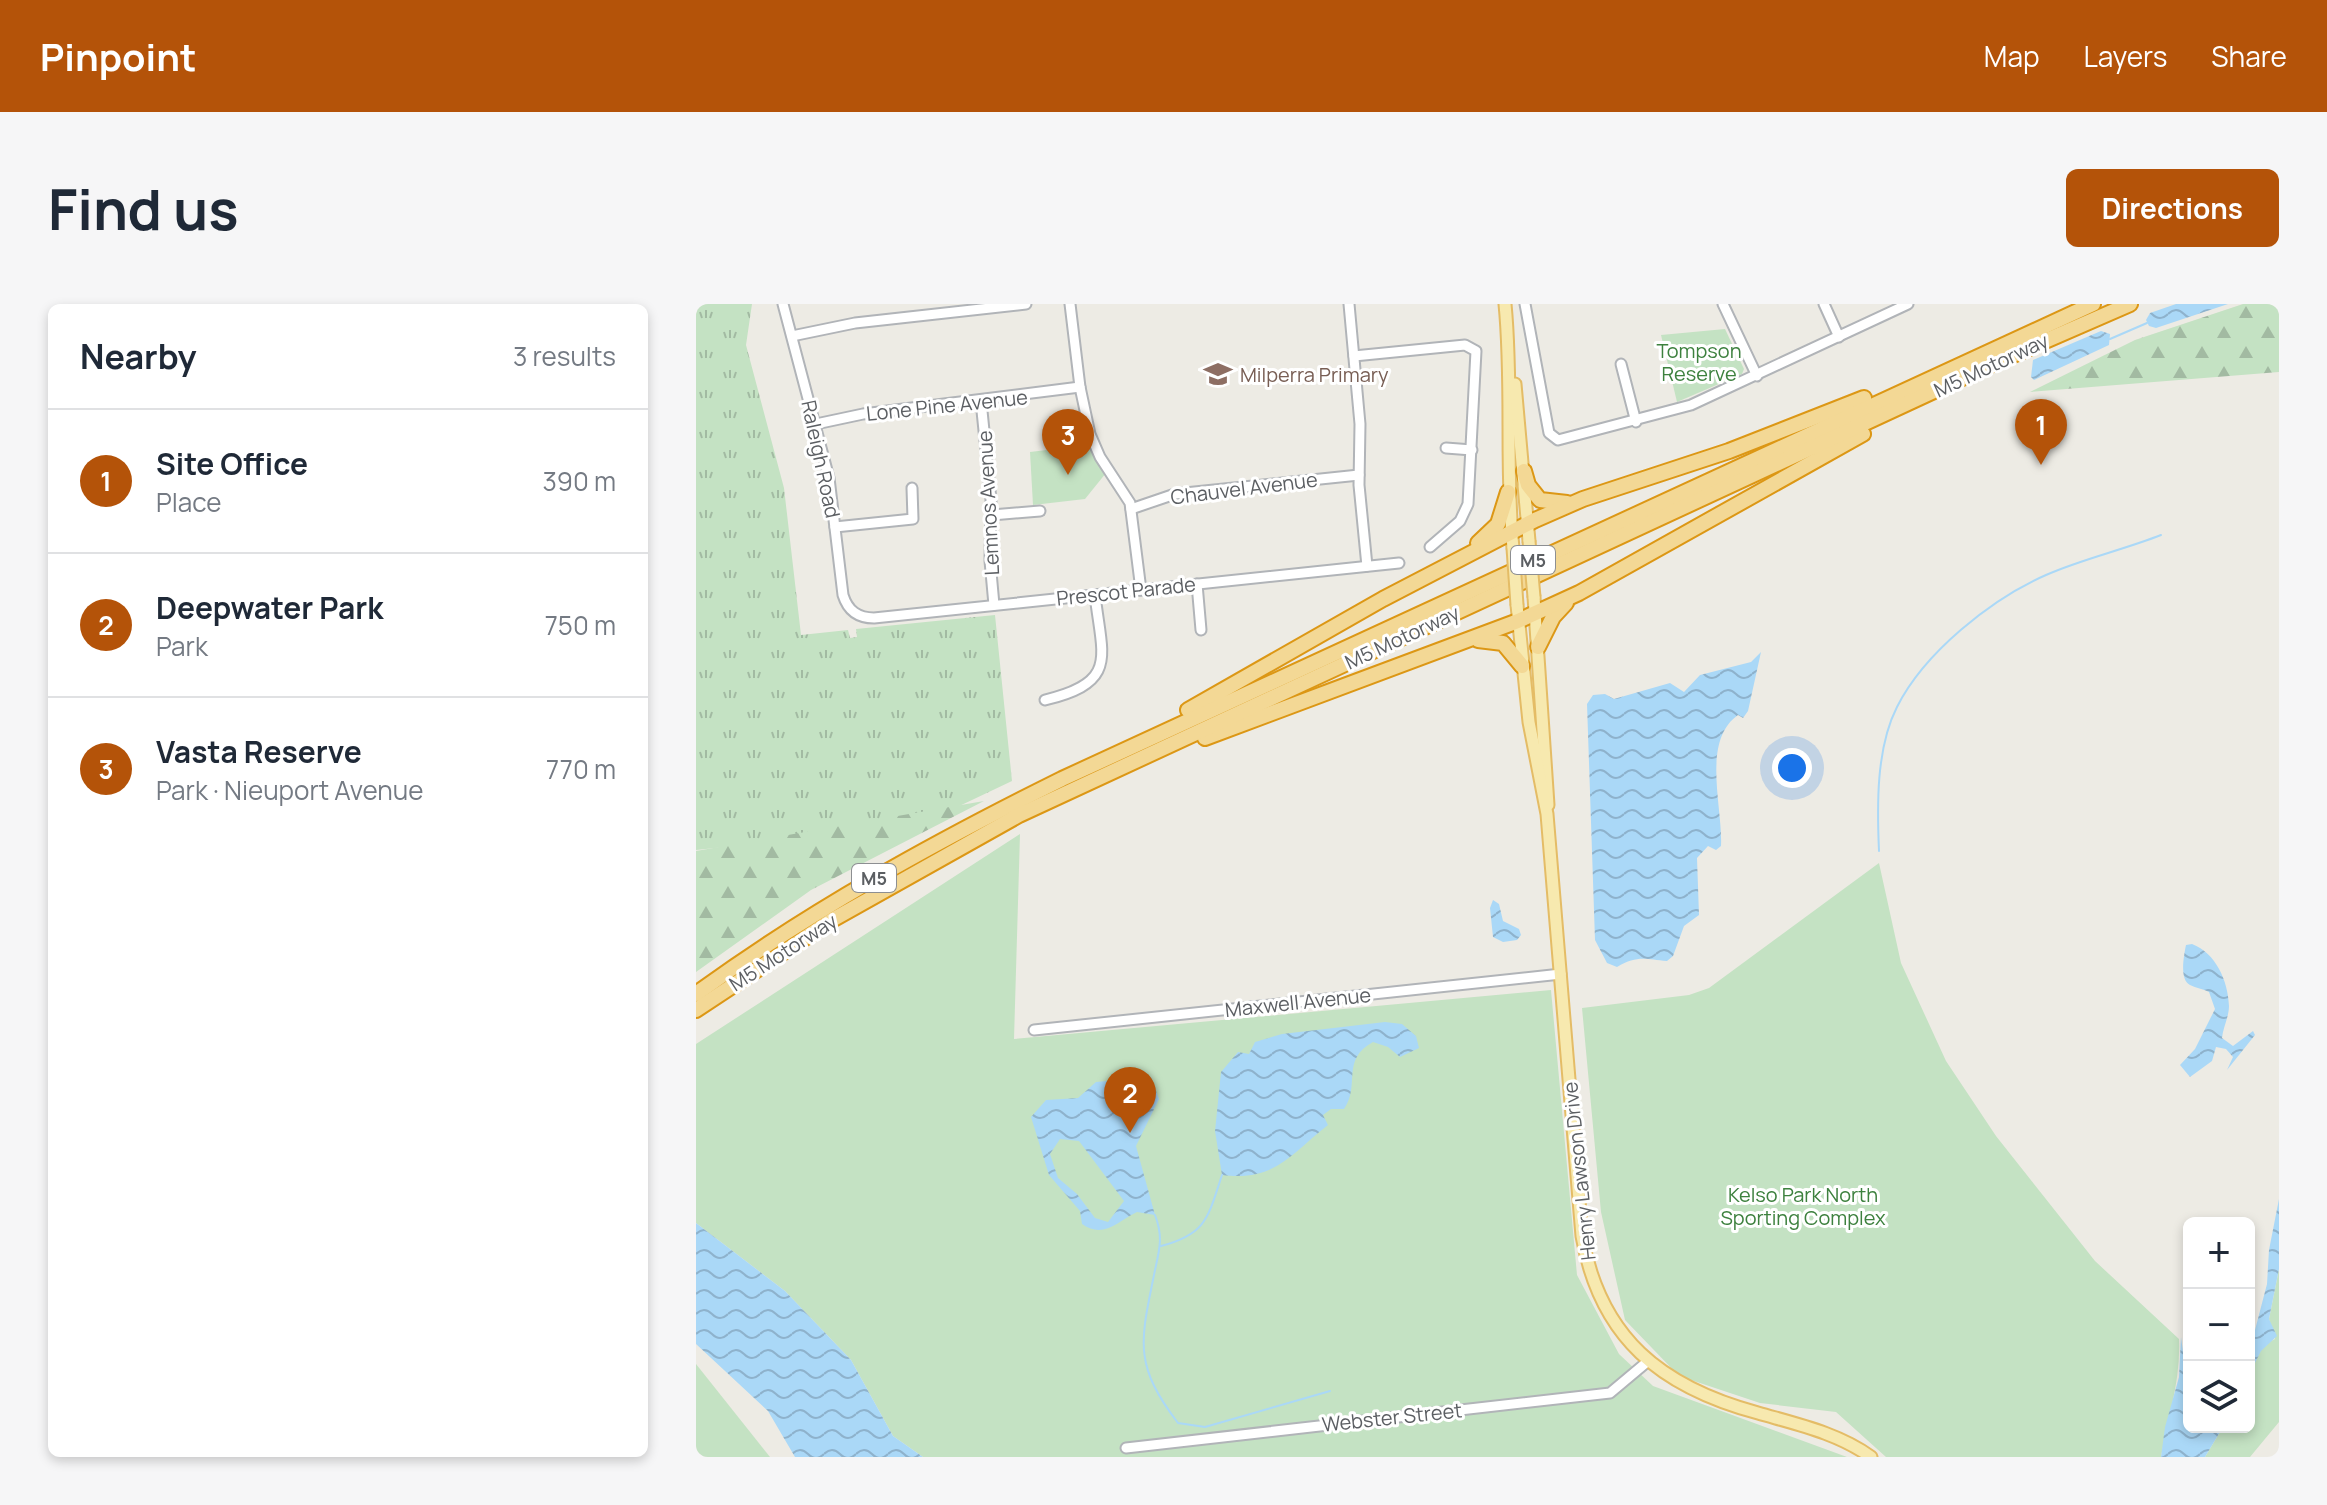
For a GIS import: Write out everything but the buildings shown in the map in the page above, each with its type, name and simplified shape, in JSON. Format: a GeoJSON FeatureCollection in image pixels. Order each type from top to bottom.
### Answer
{"type":"FeatureCollection","features":[{"type":"Feature","properties":{"kind":"highway","name":"M5 Motorway"},"geometry":{"type":"LineString","coordinates":[[696,994],[778,938],[891,868],[1062,779],[2093,304]]}},
{"type":"Feature","properties":{"kind":"highway","name":"M5 Motorway"},"geometry":{"type":"LineString","coordinates":[[696,1010],[867,899],[1041,805],[1990,365],[2130,304]]}},
{"type":"Feature","properties":{"kind":"highway"},"geometry":{"type":"LineString","coordinates":[[1062,779],[1463,556],[1528,524],[1583,499],[1729,451],[2031,331]]}},
{"type":"Feature","properties":{"kind":"highway"},"geometry":{"type":"LineString","coordinates":[[1538,647],[1553,617],[1579,593],[1990,365]]}},
{"type":"Feature","properties":{"kind":"highway"},"geometry":{"type":"LineString","coordinates":[[1524,471],[1528,485],[1540,500],[1551,503],[1583,499]]}},
{"type":"Feature","properties":{"kind":"highway"},"geometry":{"type":"LineString","coordinates":[[1463,556],[1498,524],[1508,492]]}},
{"type":"Feature","properties":{"kind":"highway"},"geometry":{"type":"LineString","coordinates":[[1041,805],[1253,719],[1472,640],[1518,621],[1535,605],[1579,593]]}},
{"type":"Feature","properties":{"kind":"highway"},"geometry":{"type":"LineString","coordinates":[[1472,640],[1503,643],[1522,666]]}},
{"type":"Feature","properties":{"kind":"main road","name":"Henry Lawson Drive"},"geometry":{"type":"LineString","coordinates":[[1505,304],[1511,376],[1508,492],[1518,621],[1538,776],[1547,814],[1586,1259],[1598,1293],[1616,1327],[1647,1362],[1700,1395],[1818,1432],[1871,1457]]}},
{"type":"Feature","properties":{"kind":"main road","name":"Henry Lawson Drive"},"geometry":{"type":"LineString","coordinates":[[1511,376],[1516,386],[1524,471],[1549,788],[1547,814]]}},
{"type":"Feature","properties":{"kind":"street","name":"Raleigh Road"},"geometry":{"type":"LineString","coordinates":[[783,304],[816,424],[835,527],[843,595],[854,613]]}},
{"type":"Feature","properties":{"kind":"street"},"geometry":{"type":"LineString","coordinates":[[792,336],[843,324],[1025,304]]}},
{"type":"Feature","properties":{"kind":"street"},"geometry":{"type":"LineString","coordinates":[[1070,304],[1080,387],[1093,442],[1121,484],[1131,509],[1141,590]]}},
{"type":"Feature","properties":{"kind":"street"},"geometry":{"type":"LineString","coordinates":[[1349,304],[1360,424],[1359,475],[1367,566]]}},
{"type":"Feature","properties":{"kind":"street"},"geometry":{"type":"LineString","coordinates":[[1525,304],[1549,433],[1558,440],[1636,422],[1691,405],[1908,304]]}},
{"type":"Feature","properties":{"kind":"street"},"geometry":{"type":"LineString","coordinates":[[1723,304],[1757,376]]}},
{"type":"Feature","properties":{"kind":"street"},"geometry":{"type":"LineString","coordinates":[[1824,304],[1839,337]]}},
{"type":"Feature","properties":{"kind":"street"},"geometry":{"type":"LineString","coordinates":[[1354,356],[1471,346],[1477,357],[1469,498],[1463,516],[1430,547]]}},
{"type":"Feature","properties":{"kind":"street"},"geometry":{"type":"LineString","coordinates":[[1621,364],[1636,422]]}},
{"type":"Feature","properties":{"kind":"street","name":"Lone Pine Avenue"},"geometry":{"type":"LineString","coordinates":[[816,424],[863,414],[1080,387]]}},
{"type":"Feature","properties":{"kind":"street","name":"Lemnos Avenue"},"geometry":{"type":"LineString","coordinates":[[981,401],[992,515],[990,561],[994,605]]}},
{"type":"Feature","properties":{"kind":"street"},"geometry":{"type":"LineString","coordinates":[[1446,448],[1472,450]]}},
{"type":"Feature","properties":{"kind":"street","name":"Chauvel Avenue"},"geometry":{"type":"LineString","coordinates":[[1131,509],[1175,494],[1359,475]]}},
{"type":"Feature","properties":{"kind":"street"},"geometry":{"type":"LineString","coordinates":[[835,527],[914,522],[912,488]]}},
{"type":"Feature","properties":{"kind":"street"},"geometry":{"type":"LineString","coordinates":[[992,515],[1040,511]]}},
{"type":"Feature","properties":{"kind":"street","name":"Prescot Parade"},"geometry":{"type":"LineString","coordinates":[[854,613],[874,618],[1399,563]]}},
{"type":"Feature","properties":{"kind":"street"},"geometry":{"type":"LineString","coordinates":[[1197,584],[1201,630]]}},
{"type":"Feature","properties":{"kind":"street"},"geometry":{"type":"LineString","coordinates":[[1045,700],[1085,685],[1100,672],[1102,660],[1095,595]]}},
{"type":"Feature","properties":{"kind":"street","name":"Maxwell Avenue"},"geometry":{"type":"LineString","coordinates":[[1034,1030],[1561,974]]}},
{"type":"Feature","properties":{"kind":"street","name":"Webster Street"},"geometry":{"type":"LineString","coordinates":[[1126,1448],[1610,1393],[1647,1362]]}},
{"type":"Feature","properties":{"kind":"green space"},"geometry":{"type":"Polygon","coordinates":[[[696,304],[752,304],[746,345],[784,488],[801,635],[848,630],[850,638],[857,637],[856,629],[995,615],[1012,781],[913,828],[696,850],[696,304]]]}},
{"type":"Feature","properties":{"kind":"green space"},"geometry":{"type":"Polygon","coordinates":[[[2243,304],[2279,304],[2279,372],[2030,392],[2135,340],[2243,304]]]}},
{"type":"Feature","properties":{"kind":"green space","name":"Tompson Reserve"},"geometry":{"type":"Polygon","coordinates":[[[1725,329],[1744,369],[1742,374],[1677,402],[1661,335],[1725,329]]]}},
{"type":"Feature","properties":{"kind":"green space"},"geometry":{"type":"Polygon","coordinates":[[[1089,445],[1106,473],[1085,499],[1033,505],[1030,452],[1089,445]]]}},
{"type":"Feature","properties":{"kind":"green space"},"geometry":{"type":"Polygon","coordinates":[[[984,801],[811,890],[696,972],[696,851],[984,801]]]}},
{"type":"Feature","properties":{"kind":"green space"},"geometry":{"type":"Polygon","coordinates":[[[1020,834],[1014,1039],[1551,990],[1577,1275],[1619,1354],[1653,1386],[1847,1457],[923,1457],[893,1436],[851,1360],[785,1291],[696,1223],[696,1044],[1020,834]]]}},
{"type":"Feature","properties":{"kind":"green space","name":"Kelso Park North Sporting Complex"},"geometry":{"type":"Polygon","coordinates":[[[1879,863],[1901,963],[1946,1061],[1996,1136],[2095,1261],[2179,1339],[2176,1384],[2161,1457],[1886,1457],[1836,1412],[1760,1403],[1679,1376],[1625,1320],[1601,1212],[1582,1008],[1689,995],[1709,988],[1879,863]]]}},
{"type":"Feature","properties":{"kind":"green space"},"geometry":{"type":"Polygon","coordinates":[[[2279,1269],[2279,1422],[2250,1457],[2205,1457],[2219,1433],[2255,1433],[2255,1360],[2265,1346],[2275,1339],[2269,1319],[2279,1269]]]}},
{"type":"Feature","properties":{"kind":"green space"},"geometry":{"type":"Polygon","coordinates":[[[696,1364],[770,1457],[696,1457],[696,1364]]]}},
{"type":"Feature","properties":{"kind":"water"},"geometry":{"type":"Polygon","coordinates":[[[2176,304],[2228,304],[2156,328],[2149,326],[2146,320],[2150,313],[2176,304]]]}},
{"type":"Feature","properties":{"kind":"water"},"geometry":{"type":"Polygon","coordinates":[[[2101,331],[2110,334],[2109,345],[2034,380],[2031,377],[2033,360],[2101,331]]]}},
{"type":"Feature","properties":{"kind":"water"},"geometry":{"type":"Polygon","coordinates":[[[1761,652],[1748,711],[1743,718],[1738,715],[1727,726],[1720,741],[1716,776],[1721,846],[1716,850],[1708,846],[1697,858],[1699,915],[1684,926],[1673,956],[1667,961],[1636,959],[1617,967],[1607,963],[1595,940],[1587,704],[1593,695],[1605,694],[1614,699],[1670,683],[1684,692],[1700,675],[1751,662],[1761,652]]]}},
{"type":"Feature","properties":{"kind":"water"},"geometry":{"type":"Polygon","coordinates":[[[1493,900],[1499,904],[1503,921],[1519,929],[1521,935],[1517,940],[1503,942],[1493,937],[1490,908],[1493,900]]]}},
{"type":"Feature","properties":{"kind":"water"},"geometry":{"type":"Polygon","coordinates":[[[2192,944],[2214,961],[2226,987],[2229,1010],[2222,1038],[2233,1046],[2253,1031],[2255,1035],[2227,1070],[2233,1057],[2226,1049],[2216,1047],[2212,1061],[2190,1077],[2180,1065],[2195,1049],[2215,1009],[2209,992],[2190,985],[2184,978],[2186,945],[2192,944]]]}},
{"type":"Feature","properties":{"kind":"water"},"geometry":{"type":"Polygon","coordinates":[[[1385,1022],[1402,1024],[1416,1036],[1419,1048],[1400,1057],[1388,1047],[1373,1042],[1357,1057],[1349,1100],[1344,1109],[1331,1109],[1323,1115],[1328,1125],[1291,1156],[1268,1170],[1240,1176],[1222,1175],[1215,1131],[1221,1072],[1238,1052],[1249,1054],[1255,1042],[1282,1034],[1385,1022]]]}},
{"type":"Feature","properties":{"kind":"water"},"geometry":{"type":"Polygon","coordinates":[[[1151,1077],[1159,1099],[1136,1146],[1155,1215],[1137,1212],[1110,1227],[1097,1230],[1082,1224],[1080,1211],[1049,1175],[1031,1117],[1046,1100],[1078,1098],[1096,1082],[1151,1077]],[[1060,1139],[1050,1154],[1058,1178],[1077,1194],[1095,1218],[1108,1222],[1124,1201],[1079,1141],[1060,1139]]]}},
{"type":"Feature","properties":{"kind":"water"},"geometry":{"type":"Polygon","coordinates":[[[2279,1199],[2279,1269],[2269,1319],[2277,1336],[2261,1351],[2255,1363],[2255,1330],[2267,1284],[2269,1250],[2279,1199]]]}},
{"type":"Feature","properties":{"kind":"water"},"geometry":{"type":"Polygon","coordinates":[[[696,1223],[785,1291],[851,1360],[893,1436],[923,1457],[795,1457],[768,1411],[696,1344],[696,1223]]]}},
{"type":"Feature","properties":{"kind":"water"},"geometry":{"type":"Polygon","coordinates":[[[2181,1337],[2183,1433],[2219,1433],[2205,1457],[2161,1457],[2165,1427],[2179,1377],[2181,1337]]]}},
{"type":"Feature","properties":{"kind":"waterway"},"geometry":{"type":"LineString","coordinates":[[2110,339],[2147,323]]}},
{"type":"Feature","properties":{"kind":"waterway"},"geometry":{"type":"LineString","coordinates":[[1879,851],[1878,796],[1885,740],[1897,707],[1924,667],[1961,630],[2025,585],[2060,569],[2161,535]]}},
{"type":"Feature","properties":{"kind":"waterway"},"geometry":{"type":"LineString","coordinates":[[1161,1246],[1188,1236],[1204,1222],[1222,1175]]}},
{"type":"Feature","properties":{"kind":"waterway"},"geometry":{"type":"LineString","coordinates":[[1155,1215],[1160,1242],[1146,1315],[1144,1350],[1153,1384],[1178,1423],[1205,1427],[1330,1391]]}},
{"type":"Feature","properties":{"kind":"place","name":"Milperra Primary"},"geometry":{"type":"Point","coordinates":[1218,374]}},
{"type":"Feature","properties":{"kind":"place","name":"Site Office"},"geometry":{"type":"Point","coordinates":[2041,465]}},
{"type":"Feature","properties":{"kind":"place","name":"Vasta Reserve"},"geometry":{"type":"Point","coordinates":[1068,475]}},
{"type":"Feature","properties":{"kind":"place","name":"Deepwater Park"},"geometry":{"type":"Point","coordinates":[1130,1133]}}]}
